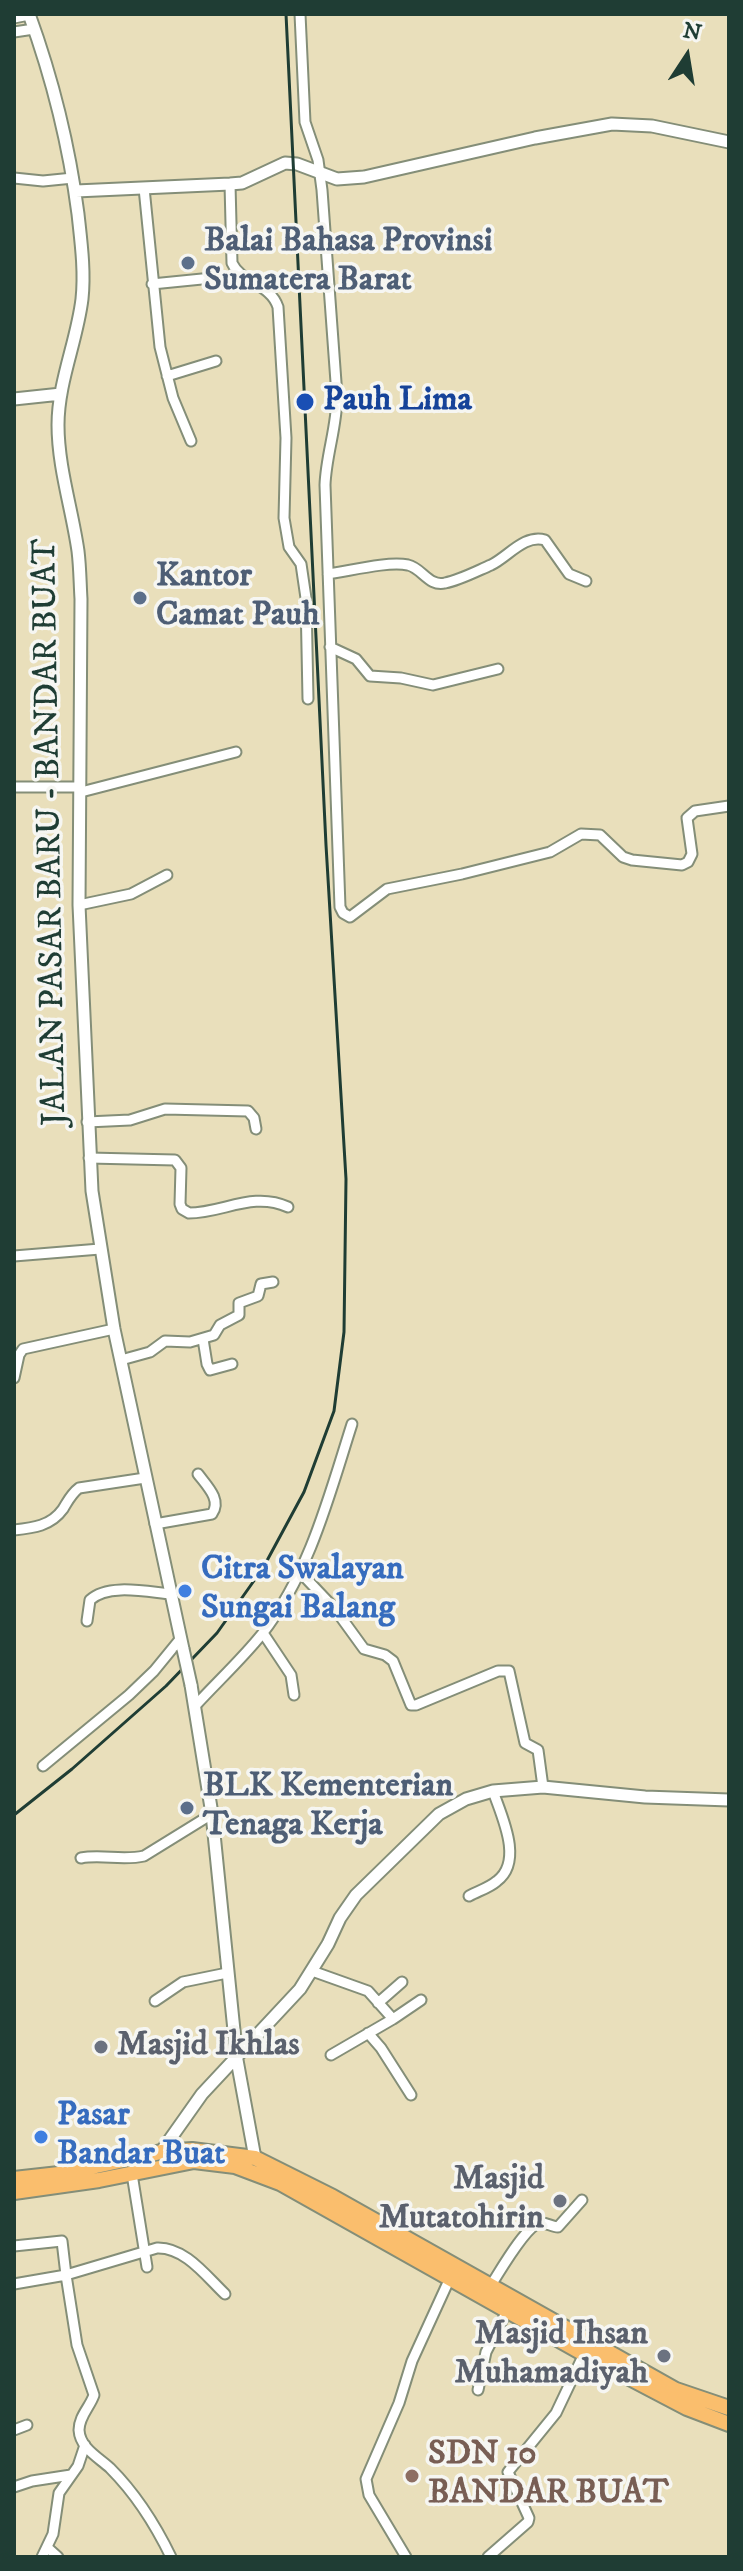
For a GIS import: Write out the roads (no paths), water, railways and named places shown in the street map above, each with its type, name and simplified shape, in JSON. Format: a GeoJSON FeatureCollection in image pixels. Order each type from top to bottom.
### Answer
{"type":"FeatureCollection","features":[{"type":"Feature","properties":{"kind":"highway"},"geometry":{"type":"LineString","coordinates":[[14,2179],[59,2174],[161,2152],[192,2150],[255,2158],[333,2197],[676,2390],[729,2408]]}},
{"type":"Feature","properties":{"kind":"highway"},"geometry":{"type":"LineString","coordinates":[[14,2192],[194,2161],[246,2169],[292,2190],[584,2354],[687,2408],[729,2424]]}},
{"type":"Feature","properties":{"kind":"street"},"geometry":{"type":"LineString","coordinates":[[14,18],[29,14]]}},
{"type":"Feature","properties":{"kind":"street","name":"JALAN PASAR BARU - BANDAR BUAT"},"geometry":{"type":"LineString","coordinates":[[29,14],[62,120],[74,184],[83,285],[61,394],[58,429],[78,553],[81,599],[79,905],[89,1158],[114,1329],[195,1706],[212,1814],[237,2060],[255,2158]]}},
{"type":"Feature","properties":{"kind":"street"},"geometry":{"type":"LineString","coordinates":[[300,14],[305,122],[318,160],[329,262],[337,396],[336,426],[325,473],[340,907],[350,917],[387,889],[550,852],[581,834],[600,835],[623,857],[632,860],[682,865],[688,862],[692,854],[686,825],[690,813],[729,806]]}},
{"type":"Feature","properties":{"kind":"street"},"geometry":{"type":"LineString","coordinates":[[14,32],[34,29]]}},
{"type":"Feature","properties":{"kind":"street"},"geometry":{"type":"LineString","coordinates":[[14,178],[144,188],[230,184],[242,183],[285,163],[297,164],[337,179],[364,177],[535,138],[612,124],[652,126],[729,142]]}},
{"type":"Feature","properties":{"kind":"street"},"geometry":{"type":"LineString","coordinates":[[230,184],[232,263],[238,273],[271,293],[278,307],[286,438],[284,518],[289,547],[301,564],[306,598],[308,699]]}},
{"type":"Feature","properties":{"kind":"street"},"geometry":{"type":"LineString","coordinates":[[144,188],[160,347],[167,376],[191,441]]}},
{"type":"Feature","properties":{"kind":"street"},"geometry":{"type":"LineString","coordinates":[[152,284],[212,278]]}},
{"type":"Feature","properties":{"kind":"street"},"geometry":{"type":"LineString","coordinates":[[167,376],[216,361]]}},
{"type":"Feature","properties":{"kind":"street"},"geometry":{"type":"LineString","coordinates":[[14,399],[61,394]]}},
{"type":"Feature","properties":{"kind":"street"},"geometry":{"type":"LineString","coordinates":[[328,574],[395,564],[409,565],[434,583],[446,583],[494,564],[510,551],[532,540],[542,539],[569,574],[586,581]]}},
{"type":"Feature","properties":{"kind":"street"},"geometry":{"type":"LineString","coordinates":[[330,647],[356,659],[370,676],[401,678],[425,685],[498,669]]}},
{"type":"Feature","properties":{"kind":"street"},"geometry":{"type":"LineString","coordinates":[[14,787],[80,790],[236,752]]}},
{"type":"Feature","properties":{"kind":"street"},"geometry":{"type":"LineString","coordinates":[[79,905],[131,894],[167,875]]}},
{"type":"Feature","properties":{"kind":"street"},"geometry":{"type":"LineString","coordinates":[[87,1122],[130,1120],[165,1109],[225,1109],[248,1111],[254,1118],[256,1129]]}},
{"type":"Feature","properties":{"kind":"street"},"geometry":{"type":"LineString","coordinates":[[89,1158],[175,1160],[181,1168],[180,1204],[189,1213],[257,1200],[271,1200],[288,1207]]}},
{"type":"Feature","properties":{"kind":"street"},"geometry":{"type":"LineString","coordinates":[[14,1256],[100,1249]]}},
{"type":"Feature","properties":{"kind":"street"},"geometry":{"type":"LineString","coordinates":[[121,1360],[150,1352],[165,1341],[186,1342],[214,1335],[220,1325],[239,1315],[239,1303],[258,1296],[261,1284],[273,1282]]}},
{"type":"Feature","properties":{"kind":"street"},"geometry":{"type":"LineString","coordinates":[[14,1378],[23,1349],[114,1329]]}},
{"type":"Feature","properties":{"kind":"street"},"geometry":{"type":"LineString","coordinates":[[203,1339],[210,1370],[232,1364]]}},
{"type":"Feature","properties":{"kind":"street"},"geometry":{"type":"LineString","coordinates":[[195,1706],[263,1633],[300,1572],[321,1525],[352,1424]]}},
{"type":"Feature","properties":{"kind":"street"},"geometry":{"type":"LineString","coordinates":[[155,1524],[203,1518],[215,1510],[216,1501],[198,1474]]}},
{"type":"Feature","properties":{"kind":"street"},"geometry":{"type":"LineString","coordinates":[[14,1530],[44,1525],[58,1515],[79,1488],[145,1478]]}},
{"type":"Feature","properties":{"kind":"street"},"geometry":{"type":"LineString","coordinates":[[300,1572],[364,1649],[385,1655],[393,1661],[411,1705],[498,1671],[509,1671],[525,1743],[538,1750],[543,1787]]}},
{"type":"Feature","properties":{"kind":"street"},"geometry":{"type":"LineString","coordinates":[[87,1621],[90,1600],[97,1595],[133,1590],[171,1594]]}},
{"type":"Feature","properties":{"kind":"street"},"geometry":{"type":"LineString","coordinates":[[263,1633],[291,1675],[294,1695]]}},
{"type":"Feature","properties":{"kind":"street"},"geometry":{"type":"LineString","coordinates":[[43,1766],[129,1695],[182,1644]]}},
{"type":"Feature","properties":{"kind":"street"},"geometry":{"type":"LineString","coordinates":[[161,2152],[186,2113],[300,1989],[356,1895],[425,1826],[466,1799],[493,1791],[543,1787],[645,1797],[729,1800]]}},
{"type":"Feature","properties":{"kind":"street"},"geometry":{"type":"LineString","coordinates":[[469,1896],[500,1880],[507,1865],[509,1849],[506,1830],[493,1791]]}},
{"type":"Feature","properties":{"kind":"street"},"geometry":{"type":"LineString","coordinates":[[81,1858],[144,1856],[212,1814]]}},
{"type":"Feature","properties":{"kind":"street"},"geometry":{"type":"LineString","coordinates":[[312,1971],[362,1987],[393,2019]]}},
{"type":"Feature","properties":{"kind":"street"},"geometry":{"type":"LineString","coordinates":[[155,2001],[183,1982],[227,1973]]}},
{"type":"Feature","properties":{"kind":"street"},"geometry":{"type":"LineString","coordinates":[[378,2003],[402,1982]]}},
{"type":"Feature","properties":{"kind":"street"},"geometry":{"type":"LineString","coordinates":[[331,2055],[421,2000]]}},
{"type":"Feature","properties":{"kind":"street"},"geometry":{"type":"LineString","coordinates":[[368,2033],[411,2095]]}},
{"type":"Feature","properties":{"kind":"street"},"geometry":{"type":"LineString","coordinates":[[132,2174],[147,2267]]}},
{"type":"Feature","properties":{"kind":"street"},"geometry":{"type":"LineString","coordinates":[[491,2285],[536,2224],[558,2227],[582,2200]]}},
{"type":"Feature","properties":{"kind":"street"},"geometry":{"type":"LineString","coordinates":[[14,2246],[62,2241],[77,2345],[94,2395],[80,2423],[79,2434],[85,2445],[110,2468],[146,2510],[171,2557]]}},
{"type":"Feature","properties":{"kind":"street"},"geometry":{"type":"LineString","coordinates":[[14,2284],[66,2275],[161,2248],[176,2251],[225,2294]]}},
{"type":"Feature","properties":{"kind":"street"},"geometry":{"type":"LineString","coordinates":[[406,2557],[369,2495],[366,2479],[399,2403],[412,2361],[450,2278]]}},
{"type":"Feature","properties":{"kind":"street"},"geometry":{"type":"LineString","coordinates":[[478,2390],[486,2352],[507,2311]]}},
{"type":"Feature","properties":{"kind":"street"},"geometry":{"type":"LineString","coordinates":[[488,2557],[528,2522],[529,2518],[508,2472],[556,2413],[584,2354]]}},
{"type":"Feature","properties":{"kind":"street"},"geometry":{"type":"LineString","coordinates":[[14,2430],[27,2425]]}},
{"type":"Feature","properties":{"kind":"street"},"geometry":{"type":"LineString","coordinates":[[58,2557],[45,2553],[53,2534],[56,2503],[62,2487],[78,2466],[85,2445]]}},
{"type":"Feature","properties":{"kind":"street"},"geometry":{"type":"LineString","coordinates":[[14,2487],[71,2475]]}},
{"type":"Feature","properties":{"kind":"railway"},"geometry":{"type":"LineString","coordinates":[[14,1815],[72,1769],[166,1686],[217,1633],[263,1568],[304,1492],[334,1411],[344,1332],[346,1179],[326,845],[286,14]]}},
{"type":"Feature","properties":{"kind":"place","name":"Balai Bahasa Provinsi Sumatera Barat"},"geometry":{"type":"Point","coordinates":[188,263]}},
{"type":"Feature","properties":{"kind":"place","name":"Pauh Lima"},"geometry":{"type":"Point","coordinates":[305,402]}},
{"type":"Feature","properties":{"kind":"place","name":"Kantor Camat Pauh"},"geometry":{"type":"Point","coordinates":[140,598]}},
{"type":"Feature","properties":{"kind":"place","name":"Citra Swalayan Sungai Balang"},"geometry":{"type":"Point","coordinates":[185,1591]}},
{"type":"Feature","properties":{"kind":"place","name":"BLK Kementerian Tenaga Kerja"},"geometry":{"type":"Point","coordinates":[187,1808]}},
{"type":"Feature","properties":{"kind":"place","name":"Masjid Ikhlas"},"geometry":{"type":"Point","coordinates":[101,2047]}},
{"type":"Feature","properties":{"kind":"place","name":"Pasar Bandar Buat"},"geometry":{"type":"Point","coordinates":[41,2137]}},
{"type":"Feature","properties":{"kind":"place","name":"Masjid Mutatohirin"},"geometry":{"type":"Point","coordinates":[560,2201]}},
{"type":"Feature","properties":{"kind":"place","name":"Masjid Ihsan Muhamadiyah"},"geometry":{"type":"Point","coordinates":[664,2356]}},
{"type":"Feature","properties":{"kind":"place","name":"SDN 10 BANDAR BUAT"},"geometry":{"type":"Point","coordinates":[412,2476]}}]}
